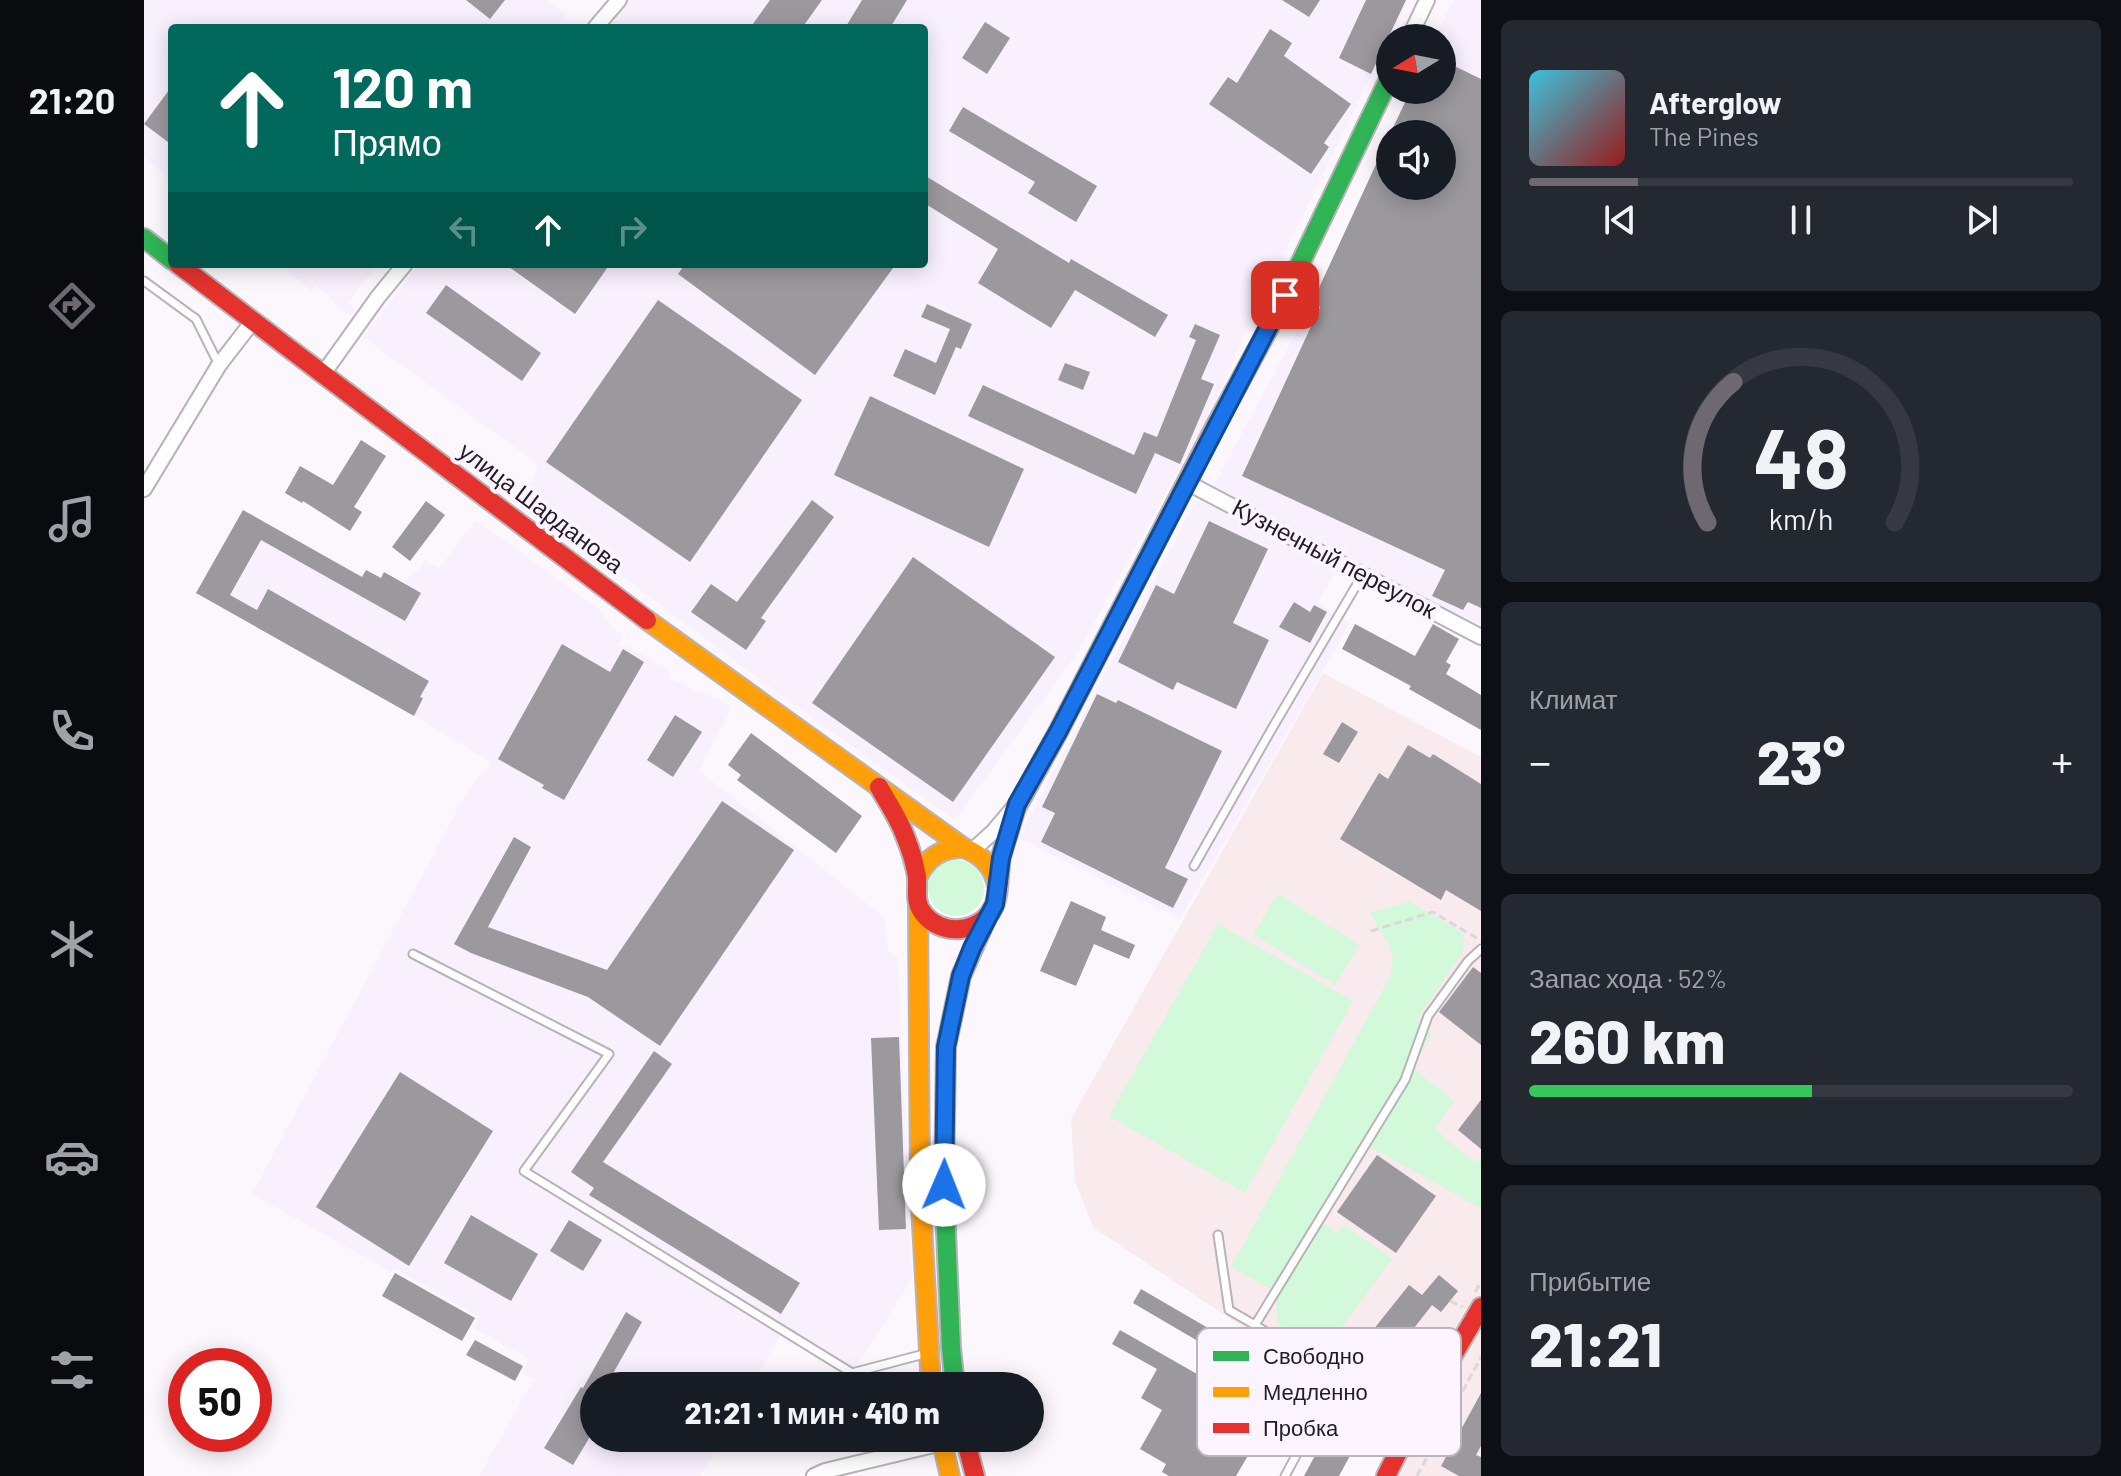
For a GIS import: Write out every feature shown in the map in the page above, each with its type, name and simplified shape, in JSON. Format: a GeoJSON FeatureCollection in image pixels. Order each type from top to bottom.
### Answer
{"type":"FeatureCollection","features":[{"type":"Feature","properties":{"kind":"main road"},"geometry":{"type":"LineString","coordinates":[[954,1372],[944,1185],[946,1047],[961,976],[995,904],[1001,858],[1017,804],[1058,732],[1272,322],[1377,104]]}},
{"type":"Feature","properties":{"kind":"main road"},"geometry":{"type":"LineString","coordinates":[[144,238],[168,257]]}},
{"type":"Feature","properties":{"kind":"main road","name":"улица Шарданова"},"geometry":{"type":"LineString","coordinates":[[183,268],[683,647],[968,850]]}},
{"type":"Feature","properties":{"kind":"main road"},"geometry":{"type":"LineString","coordinates":[[879,787],[905,834],[917,878]]}},
{"type":"Feature","properties":{"kind":"main road"},"geometry":{"type":"LineString","coordinates":[[930,1372],[920,1188],[918,903],[915,886],[922,867],[930,857],[952,848],[968,850],[983,857],[991,866],[998,888]]}},
{"type":"Feature","properties":{"kind":"main road"},"geometry":{"type":"LineString","coordinates":[[918,903],[929,920],[948,929],[969,928],[987,917]]}},
{"type":"Feature","properties":{"kind":"main road"},"geometry":{"type":"LineString","coordinates":[[1461,1332],[1474,1308]]}},
{"type":"Feature","properties":{"kind":"main road"},"geometry":{"type":"LineString","coordinates":[[944,1452],[950,1476]]}},
{"type":"Feature","properties":{"kind":"main road"},"geometry":{"type":"LineString","coordinates":[[969,1452],[975,1476]]}},
{"type":"Feature","properties":{"kind":"main road"},"geometry":{"type":"LineString","coordinates":[[1386,1476],[1396,1456]]}},
{"type":"Feature","properties":{"kind":"street"},"geometry":{"type":"LineString","coordinates":[[598,24],[619,0]]}},
{"type":"Feature","properties":{"kind":"street"},"geometry":{"type":"LineString","coordinates":[[1416,24],[1427,0]]}},
{"type":"Feature","properties":{"kind":"street"},"geometry":{"type":"LineString","coordinates":[[323,374],[402,268]]}},
{"type":"Feature","properties":{"kind":"street"},"geometry":{"type":"LineString","coordinates":[[144,489],[219,365],[253,321]]}},
{"type":"Feature","properties":{"kind":"street","name":"Кузнечный переулок"},"geometry":{"type":"LineString","coordinates":[[1186,482],[1481,637]]}},
{"type":"Feature","properties":{"kind":"street"},"geometry":{"type":"LineString","coordinates":[[968,850],[993,832],[1017,804]]}},
{"type":"Feature","properties":{"kind":"street"},"geometry":{"type":"LineString","coordinates":[[814,1476],[825,1471],[856,1470],[909,1452]]}},
{"type":"Feature","properties":{"kind":"lane"},"geometry":{"type":"LineString","coordinates":[[144,281],[196,319],[219,365]]}},
{"type":"Feature","properties":{"kind":"lane"},"geometry":{"type":"LineString","coordinates":[[1194,866],[1363,574]]}},
{"type":"Feature","properties":{"kind":"lane"},"geometry":{"type":"LineString","coordinates":[[1255,1325],[1405,1080],[1428,1016],[1468,961],[1481,949]]}},
{"type":"Feature","properties":{"kind":"lane"},"geometry":{"type":"LineString","coordinates":[[413,954],[609,1054],[524,1171],[852,1373],[928,1353]]}},
{"type":"Feature","properties":{"kind":"lane"},"geometry":{"type":"LineString","coordinates":[[1218,1235],[1229,1310],[1260,1328]]}},
{"type":"Feature","properties":{"kind":"lane"},"geometry":{"type":"LineString","coordinates":[[1285,1476],[1296,1456]]}},
{"type":"Feature","properties":{"kind":"path"},"geometry":{"type":"LineString","coordinates":[[1371,931],[1433,912],[1481,941]]}},
{"type":"Feature","properties":{"kind":"path"},"geometry":{"type":"LineString","coordinates":[[1450,1301],[1474,1308]]}},
{"type":"Feature","properties":{"kind":"path"},"geometry":{"type":"LineString","coordinates":[[1461,1394],[1481,1357]]}},
{"type":"Feature","properties":{"kind":"path"},"geometry":{"type":"LineString","coordinates":[[1417,1476],[1428,1456]]}},
{"type":"Feature","properties":{"kind":"shaded area"},"geometry":{"type":"Polygon","coordinates":[[[144,0],[547,0],[566,15],[559,24],[168,24],[168,178],[144,157],[144,0]]]}},
{"type":"Feature","properties":{"kind":"shaded area"},"geometry":{"type":"Polygon","coordinates":[[[630,0],[1408,0],[1396,24],[1376,24],[1376,65],[1245,333],[1212,410],[1076,655],[955,820],[789,701],[523,502],[538,464],[363,337],[417,268],[928,268],[928,24],[610,24],[630,0]]]}},
{"type":"Feature","properties":{"kind":"shaded area"},"geometry":{"type":"Polygon","coordinates":[[[1453,0],[1481,0],[1481,624],[1433,604],[1212,489],[1312,303],[1376,164],[1376,200],[1456,200],[1456,120],[1397,120],[1404,104],[1456,104],[1456,24],[1442,24],[1453,0]]]}},
{"type":"Feature","properties":{"kind":"shaded area"},"geometry":{"type":"Polygon","coordinates":[[[285,268],[374,268],[348,303],[355,309],[350,316],[316,285],[311,291],[285,268]]]}},
{"type":"Feature","properties":{"kind":"shaded area"},"geometry":{"type":"Polygon","coordinates":[[[1197,499],[1337,568],[1318,603],[1350,623],[1180,919],[1019,838],[1197,499]]]}},
{"type":"Feature","properties":{"kind":"shaded area"},"geometry":{"type":"Polygon","coordinates":[[[243,510],[362,576],[366,570],[379,577],[376,586],[384,572],[405,584],[412,572],[417,574],[424,560],[439,568],[476,520],[599,609],[613,629],[623,634],[619,646],[629,647],[668,669],[670,679],[732,706],[699,771],[884,917],[888,951],[898,958],[912,1279],[853,1372],[783,1331],[760,1372],[580,1372],[580,1452],[714,1452],[700,1476],[479,1476],[534,1379],[522,1372],[529,1359],[474,1328],[479,1317],[394,1268],[391,1272],[252,1194],[469,788],[488,770],[491,762],[196,593],[243,510]]]}},
{"type":"Feature","properties":{"kind":"shaded area"},"geometry":{"type":"Polygon","coordinates":[[[1323,673],[1481,757],[1481,1476],[1386,1476],[1396,1456],[1461,1456],[1461,1328],[1244,1328],[1093,1227],[1075,1181],[1071,1119],[1323,673]]]}},
{"type":"Feature","properties":{"kind":"green space"},"geometry":{"type":"Polygon","coordinates":[[[956,860],[976,868],[984,888],[976,908],[956,916],[936,908],[928,888],[936,868],[956,860]]]}},
{"type":"Feature","properties":{"kind":"green space"},"geometry":{"type":"Polygon","coordinates":[[[1278,894],[1359,945],[1335,985],[1253,934],[1278,894]]]}},
{"type":"Feature","properties":{"kind":"green space"},"geometry":{"type":"Polygon","coordinates":[[[1410,901],[1461,932],[1463,952],[1416,1020],[1432,1035],[1411,1067],[1454,1101],[1435,1129],[1476,1163],[1481,1157],[1481,1208],[1376,1150],[1361,1145],[1317,1218],[1337,1234],[1344,1225],[1392,1259],[1341,1328],[1283,1328],[1277,1324],[1277,1292],[1231,1267],[1390,977],[1393,958],[1390,947],[1370,913],[1410,901]]]}},
{"type":"Feature","properties":{"kind":"green space"},"geometry":{"type":"Polygon","coordinates":[[[1218,924],[1353,1001],[1245,1193],[1109,1116],[1218,924]]]}},
{"type":"Feature","properties":{"kind":"building"},"geometry":{"type":"Polygon","coordinates":[[[466,0],[505,0],[490,19],[466,0]]]}},
{"type":"Feature","properties":{"kind":"building"},"geometry":{"type":"Polygon","coordinates":[[[770,0],[822,0],[805,24],[753,24],[770,0]]]}},
{"type":"Feature","properties":{"kind":"building"},"geometry":{"type":"Polygon","coordinates":[[[862,0],[907,0],[892,24],[847,24],[862,0]]]}},
{"type":"Feature","properties":{"kind":"building"},"geometry":{"type":"Polygon","coordinates":[[[1282,0],[1320,0],[1309,17],[1282,0]]]}},
{"type":"Feature","properties":{"kind":"building"},"geometry":{"type":"Polygon","coordinates":[[[1366,0],[1406,0],[1395,24],[1376,24],[1376,63],[1371,74],[1339,58],[1366,0]]]}},
{"type":"Feature","properties":{"kind":"building"},"geometry":{"type":"Polygon","coordinates":[[[985,22],[1010,38],[987,74],[962,58],[985,22]]]}},
{"type":"Feature","properties":{"kind":"building"},"geometry":{"type":"Polygon","coordinates":[[[1270,29],[1292,43],[1284,56],[1351,104],[1324,143],[1329,147],[1311,174],[1209,104],[1228,77],[1237,83],[1270,29]]]}},
{"type":"Feature","properties":{"kind":"building"},"geometry":{"type":"Polygon","coordinates":[[[1456,67],[1481,79],[1481,608],[1468,602],[1463,610],[1432,596],[1445,570],[1242,476],[1320,307],[1312,303],[1376,164],[1376,200],[1456,200],[1456,120],[1397,120],[1404,104],[1456,104],[1456,67]]]}},
{"type":"Feature","properties":{"kind":"building"},"geometry":{"type":"Polygon","coordinates":[[[168,91],[168,142],[144,124],[168,91]]]}},
{"type":"Feature","properties":{"kind":"building"},"geometry":{"type":"Polygon","coordinates":[[[963,107],[1097,186],[1076,222],[1028,193],[1035,182],[949,131],[963,107]]]}},
{"type":"Feature","properties":{"kind":"building"},"geometry":{"type":"Polygon","coordinates":[[[928,177],[1069,263],[1071,259],[1168,315],[1155,337],[1075,290],[1051,328],[978,283],[998,249],[928,205],[928,177]]]}},
{"type":"Feature","properties":{"kind":"building"},"geometry":{"type":"Polygon","coordinates":[[[511,268],[607,268],[575,314],[511,268]]]}},
{"type":"Feature","properties":{"kind":"building"},"geometry":{"type":"Polygon","coordinates":[[[682,268],[893,268],[815,375],[678,274],[682,268]]]}},
{"type":"Feature","properties":{"kind":"building"},"geometry":{"type":"Polygon","coordinates":[[[446,285],[541,353],[522,381],[426,313],[446,285]]]}},
{"type":"Feature","properties":{"kind":"building"},"geometry":{"type":"Polygon","coordinates":[[[658,300],[802,400],[690,562],[546,462],[658,300]]]}},
{"type":"Feature","properties":{"kind":"building"},"geometry":{"type":"Polygon","coordinates":[[[927,304],[972,324],[961,349],[956,347],[935,395],[893,376],[905,349],[936,363],[950,329],[921,317],[927,304]]]}},
{"type":"Feature","properties":{"kind":"building"},"geometry":{"type":"Polygon","coordinates":[[[1195,324],[1220,335],[1201,379],[1214,384],[1180,464],[1155,453],[1136,494],[968,416],[983,385],[1134,455],[1144,432],[1157,437],[1196,340],[1189,337],[1195,324]]]}},
{"type":"Feature","properties":{"kind":"building"},"geometry":{"type":"Polygon","coordinates":[[[1065,363],[1090,372],[1083,390],[1058,380],[1065,363]]]}},
{"type":"Feature","properties":{"kind":"building"},"geometry":{"type":"Polygon","coordinates":[[[870,396],[1024,469],[989,547],[834,475],[870,396]]]}},
{"type":"Feature","properties":{"kind":"building"},"geometry":{"type":"Polygon","coordinates":[[[361,440],[386,456],[354,507],[362,512],[350,531],[285,493],[300,466],[333,485],[361,440]]]}},
{"type":"Feature","properties":{"kind":"building"},"geometry":{"type":"Polygon","coordinates":[[[812,500],[834,517],[761,618],[766,621],[746,650],[691,612],[711,584],[737,602],[812,500]]]}},
{"type":"Feature","properties":{"kind":"building"},"geometry":{"type":"Polygon","coordinates":[[[426,501],[445,515],[410,561],[392,547],[426,501]]]}},
{"type":"Feature","properties":{"kind":"building"},"geometry":{"type":"Polygon","coordinates":[[[243,510],[362,577],[366,570],[381,578],[384,572],[421,593],[405,621],[261,540],[230,595],[257,610],[268,589],[429,681],[414,716],[196,593],[243,510]]]}},
{"type":"Feature","properties":{"kind":"building"},"geometry":{"type":"Polygon","coordinates":[[[1209,521],[1268,549],[1233,623],[1269,640],[1236,709],[1177,682],[1173,690],[1118,662],[1156,585],[1174,594],[1209,521]]]}},
{"type":"Feature","properties":{"kind":"building"},"geometry":{"type":"Polygon","coordinates":[[[913,557],[1055,657],[953,802],[812,703],[913,557]]]}},
{"type":"Feature","properties":{"kind":"building"},"geometry":{"type":"Polygon","coordinates":[[[1294,602],[1310,612],[1314,605],[1327,612],[1310,643],[1279,627],[1294,602]]]}},
{"type":"Feature","properties":{"kind":"building"},"geometry":{"type":"Polygon","coordinates":[[[1355,624],[1415,656],[1433,624],[1459,639],[1446,662],[1451,665],[1446,674],[1481,695],[1481,730],[1409,689],[1411,686],[1342,649],[1355,624]]]}},
{"type":"Feature","properties":{"kind":"building"},"geometry":{"type":"Polygon","coordinates":[[[562,644],[610,672],[623,649],[644,662],[564,800],[498,759],[562,644]]]}},
{"type":"Feature","properties":{"kind":"building"},"geometry":{"type":"Polygon","coordinates":[[[1097,694],[1116,703],[1118,700],[1222,751],[1165,868],[1188,879],[1173,908],[1041,842],[1055,813],[1042,807],[1097,694]]]}},
{"type":"Feature","properties":{"kind":"building"},"geometry":{"type":"Polygon","coordinates":[[[675,715],[702,732],[673,777],[647,760],[675,715]]]}},
{"type":"Feature","properties":{"kind":"building"},"geometry":{"type":"Polygon","coordinates":[[[1342,722],[1358,732],[1339,763],[1323,754],[1342,722]]]}},
{"type":"Feature","properties":{"kind":"building"},"geometry":{"type":"Polygon","coordinates":[[[751,733],[862,816],[836,853],[737,780],[741,775],[728,765],[751,733]]]}},
{"type":"Feature","properties":{"kind":"building"},"geometry":{"type":"Polygon","coordinates":[[[1408,745],[1430,758],[1433,754],[1481,784],[1481,911],[1446,890],[1441,900],[1340,839],[1379,773],[1388,779],[1408,745]]]}},
{"type":"Feature","properties":{"kind":"building"},"geometry":{"type":"Polygon","coordinates":[[[722,801],[794,850],[660,1046],[588,997],[454,944],[514,837],[531,847],[488,927],[607,970],[722,801]]]}},
{"type":"Feature","properties":{"kind":"building"},"geometry":{"type":"Polygon","coordinates":[[[1071,901],[1106,917],[1101,930],[1135,945],[1129,959],[1094,944],[1076,986],[1040,971],[1071,901]]]}},
{"type":"Feature","properties":{"kind":"building"},"geometry":{"type":"Polygon","coordinates":[[[1473,967],[1481,973],[1481,1045],[1439,1012],[1473,967]]]}},
{"type":"Feature","properties":{"kind":"building"},"geometry":{"type":"Polygon","coordinates":[[[899,1037],[906,1229],[879,1230],[871,1038],[899,1037]]]}},
{"type":"Feature","properties":{"kind":"building"},"geometry":{"type":"Polygon","coordinates":[[[654,1051],[672,1064],[603,1162],[800,1283],[781,1314],[589,1195],[594,1188],[571,1172],[654,1051]]]}},
{"type":"Feature","properties":{"kind":"building"},"geometry":{"type":"Polygon","coordinates":[[[400,1072],[493,1131],[409,1266],[316,1207],[400,1072]]]}},
{"type":"Feature","properties":{"kind":"building"},"geometry":{"type":"Polygon","coordinates":[[[1481,1100],[1481,1149],[1458,1130],[1481,1100]]]}},
{"type":"Feature","properties":{"kind":"building"},"geometry":{"type":"Polygon","coordinates":[[[1377,1155],[1436,1196],[1396,1253],[1337,1212],[1377,1155]]]}},
{"type":"Feature","properties":{"kind":"building"},"geometry":{"type":"Polygon","coordinates":[[[471,1215],[538,1254],[511,1301],[444,1263],[471,1215]]]}},
{"type":"Feature","properties":{"kind":"building"},"geometry":{"type":"Polygon","coordinates":[[[569,1220],[602,1240],[583,1271],[550,1251],[569,1220]]]}},
{"type":"Feature","properties":{"kind":"building"},"geometry":{"type":"Polygon","coordinates":[[[395,1273],[475,1318],[462,1341],[382,1296],[395,1273]]]}},
{"type":"Feature","properties":{"kind":"building"},"geometry":{"type":"Polygon","coordinates":[[[1439,1275],[1458,1291],[1441,1312],[1432,1305],[1414,1328],[1375,1328],[1409,1285],[1422,1295],[1439,1275]]]}},
{"type":"Feature","properties":{"kind":"building"},"geometry":{"type":"Polygon","coordinates":[[[1141,1289],[1208,1328],[1197,1328],[1197,1341],[1133,1303],[1141,1289]]]}},
{"type":"Feature","properties":{"kind":"building"},"geometry":{"type":"Polygon","coordinates":[[[626,1312],[642,1322],[614,1372],[592,1372],[626,1312]]]}},
{"type":"Feature","properties":{"kind":"building"},"geometry":{"type":"Polygon","coordinates":[[[1120,1330],[1197,1374],[1197,1456],[1248,1456],[1236,1476],[1169,1476],[1162,1472],[1166,1464],[1140,1449],[1162,1410],[1141,1398],[1157,1369],[1112,1344],[1120,1330]]]}},
{"type":"Feature","properties":{"kind":"building"},"geometry":{"type":"Polygon","coordinates":[[[475,1340],[523,1366],[515,1381],[466,1355],[475,1340]]]}},
{"type":"Feature","properties":{"kind":"building"},"geometry":{"type":"Polygon","coordinates":[[[580,1389],[581,1452],[573,1465],[544,1448],[580,1389]]]}},
{"type":"Feature","properties":{"kind":"building"},"geometry":{"type":"Polygon","coordinates":[[[1481,1393],[1481,1446],[1476,1455],[1481,1457],[1481,1476],[1459,1476],[1441,1466],[1446,1456],[1461,1456],[1461,1430],[1481,1393]]]}},
{"type":"Feature","properties":{"kind":"building"},"geometry":{"type":"Polygon","coordinates":[[[1315,1456],[1350,1456],[1339,1476],[1304,1476],[1315,1456]]]}},
{"type":"Feature","properties":{"kind":"traffic: fast"},"geometry":{"type":"LineString","coordinates":[[1215,427],[1272,322],[1377,104]]}},
{"type":"Feature","properties":{"kind":"traffic: fast"},"geometry":{"type":"LineString","coordinates":[[144,238],[168,257]]}},
{"type":"Feature","properties":{"kind":"traffic: fast"},"geometry":{"type":"LineString","coordinates":[[954,1372],[944,1185],[946,1047],[961,976],[987,917]]}},
{"type":"Feature","properties":{"kind":"traffic: slow"},"geometry":{"type":"LineString","coordinates":[[1015,810],[1215,427]]}},
{"type":"Feature","properties":{"kind":"traffic: slow"},"geometry":{"type":"LineString","coordinates":[[647,620],[976,854],[990,867],[997,885]]}},
{"type":"Feature","properties":{"kind":"traffic: slow"},"geometry":{"type":"LineString","coordinates":[[917,878],[925,864],[936,855],[964,848]]}},
{"type":"Feature","properties":{"kind":"traffic: slow"},"geometry":{"type":"LineString","coordinates":[[918,903],[920,1188],[930,1372]]}},
{"type":"Feature","properties":{"kind":"traffic: slow"},"geometry":{"type":"LineString","coordinates":[[944,1452],[950,1476]]}},
{"type":"Feature","properties":{"kind":"traffic: jam"},"geometry":{"type":"LineString","coordinates":[[183,268],[647,620]]}},
{"type":"Feature","properties":{"kind":"traffic: jam"},"geometry":{"type":"LineString","coordinates":[[879,787],[900,823],[910,851],[917,877],[920,909],[931,921],[950,929],[971,927],[988,915],[994,906],[1001,857],[1015,810]]}},
{"type":"Feature","properties":{"kind":"traffic: jam"},"geometry":{"type":"LineString","coordinates":[[1461,1341],[1481,1307]]}},
{"type":"Feature","properties":{"kind":"traffic: jam"},"geometry":{"type":"LineString","coordinates":[[969,1452],[975,1476]]}},
{"type":"Feature","properties":{"kind":"traffic: jam"},"geometry":{"type":"LineString","coordinates":[[1386,1476],[1396,1456]]}},
{"type":"Feature","properties":{"kind":"route"},"geometry":{"type":"LineString","coordinates":[[944,1185],[946,1047],[961,976],[995,904],[1001,858],[1017,804],[1058,732],[1285,295]]}}]}
